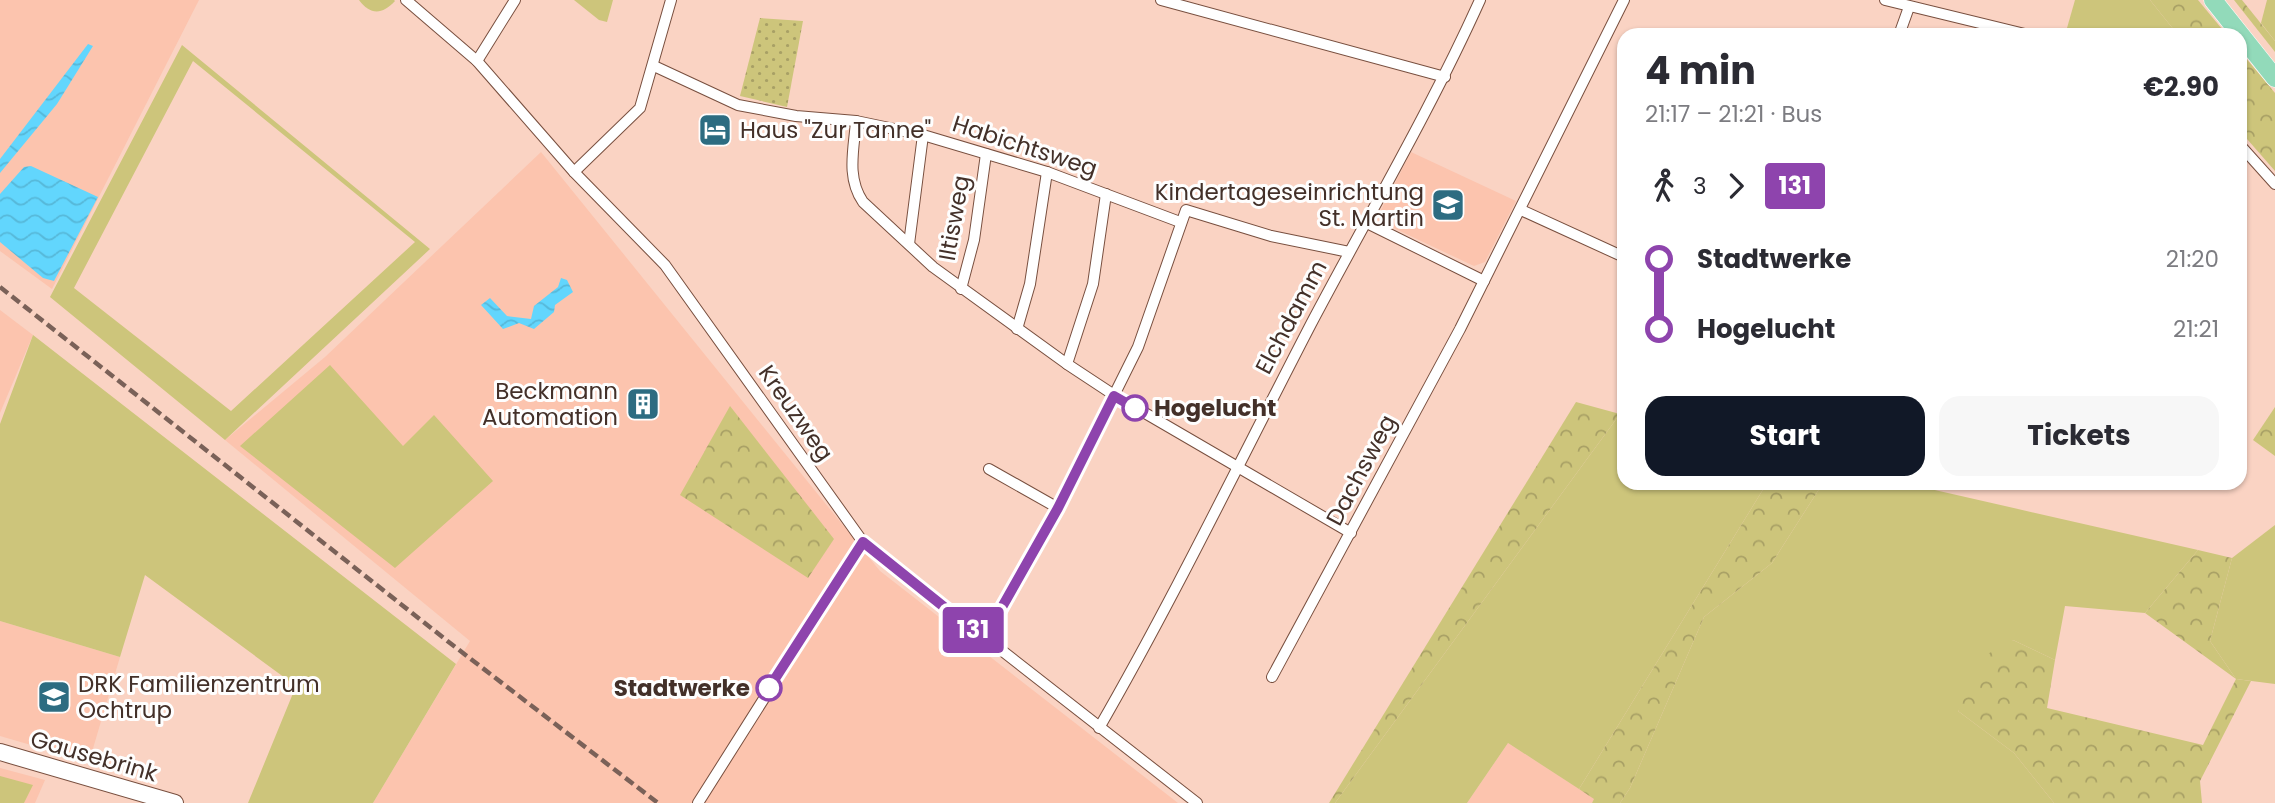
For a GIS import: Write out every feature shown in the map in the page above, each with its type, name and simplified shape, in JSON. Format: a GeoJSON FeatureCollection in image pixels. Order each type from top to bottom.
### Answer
{"type":"FeatureCollection","features":[{"type":"Feature","properties":{"kind":"highway"},"geometry":{"type":"LineString","coordinates":[[2213,0],[2235,28]]}},
{"type":"Feature","properties":{"kind":"highway"},"geometry":{"type":"LineString","coordinates":[[2247,43],[2275,78]]}},
{"type":"Feature","properties":{"kind":"main road","name":"Gausebrink"},"geometry":{"type":"LineString","coordinates":[[0,752],[171,802]]}},
{"type":"Feature","properties":{"kind":"street","name":"Kreuzweg"},"geometry":{"type":"LineString","coordinates":[[406,0],[477,61],[574,172],[665,265],[863,542],[1197,803]]}},
{"type":"Feature","properties":{"kind":"street"},"geometry":{"type":"LineString","coordinates":[[477,61],[515,0]]}},
{"type":"Feature","properties":{"kind":"street"},"geometry":{"type":"LineString","coordinates":[[574,172],[640,108],[671,0]]}},
{"type":"Feature","properties":{"kind":"street"},"geometry":{"type":"LineString","coordinates":[[1161,0],[1445,77]]}},
{"type":"Feature","properties":{"kind":"street","name":"Elchdamm"},"geometry":{"type":"LineString","coordinates":[[1099,728],[1143,652],[1349,252],[1445,77],[1480,0]]}},
{"type":"Feature","properties":{"kind":"street","name":"Dachsweg"},"geometry":{"type":"LineString","coordinates":[[1272,677],[1521,210],[1624,0]]}},
{"type":"Feature","properties":{"kind":"street"},"geometry":{"type":"LineString","coordinates":[[1885,0],[1999,28]]}},
{"type":"Feature","properties":{"kind":"street"},"geometry":{"type":"LineString","coordinates":[[1902,28],[1909,7]]}},
{"type":"Feature","properties":{"kind":"street","name":"Habichtsweg"},"geometry":{"type":"LineString","coordinates":[[654,66],[738,105],[796,116],[856,121],[923,135],[1047,172],[1180,222]]}},
{"type":"Feature","properties":{"kind":"street"},"geometry":{"type":"LineString","coordinates":[[856,121],[852,177],[856,191],[863,202],[961,289],[1114,396],[1351,533]]}},
{"type":"Feature","properties":{"kind":"street"},"geometry":{"type":"LineString","coordinates":[[909,244],[923,135]]}},
{"type":"Feature","properties":{"kind":"street"},"geometry":{"type":"LineString","coordinates":[[2247,153],[2275,184]]}},
{"type":"Feature","properties":{"kind":"street","name":"Iltisweg"},"geometry":{"type":"LineString","coordinates":[[961,289],[974,240],[986,154]]}},
{"type":"Feature","properties":{"kind":"street"},"geometry":{"type":"LineString","coordinates":[[1017,329],[1030,284],[1047,172]]}},
{"type":"Feature","properties":{"kind":"street"},"geometry":{"type":"LineString","coordinates":[[1067,364],[1093,284],[1106,194]]}},
{"type":"Feature","properties":{"kind":"street"},"geometry":{"type":"LineString","coordinates":[[1521,210],[1617,254]]}},
{"type":"Feature","properties":{"kind":"street"},"geometry":{"type":"LineString","coordinates":[[984,639],[1058,508],[1114,396],[1155,303],[1185,211],[1271,236],[1349,252]]}},
{"type":"Feature","properties":{"kind":"street"},"geometry":{"type":"LineString","coordinates":[[1365,222],[1483,281]]}},
{"type":"Feature","properties":{"kind":"street"},"geometry":{"type":"LineString","coordinates":[[989,469],[1058,508]]}},
{"type":"Feature","properties":{"kind":"street"},"geometry":{"type":"LineString","coordinates":[[698,803],[863,542]]}},
{"type":"Feature","properties":{"kind":"shaded area"},"geometry":{"type":"Polygon","coordinates":[[[0,0],[199,0],[52,289],[0,251],[0,0]]]}},
{"type":"Feature","properties":{"kind":"shaded area"},"geometry":{"type":"Polygon","coordinates":[[[541,152],[880,571],[1178,803],[373,803],[470,641],[225,440],[325,357],[541,152]]]}},
{"type":"Feature","properties":{"kind":"shaded area","name":"Kindertageseinrichtung St. Martin"},"geometry":{"type":"Polygon","coordinates":[[[1411,152],[1516,201],[1485,262],[1474,266],[1385,224],[1380,218],[1381,210],[1411,152]]]}},
{"type":"Feature","properties":{"kind":"shaded area"},"geometry":{"type":"Polygon","coordinates":[[[0,310],[33,335],[0,413],[0,310]]]}},
{"type":"Feature","properties":{"kind":"shaded area","name":"DRK Familienzentrum Ochtrup"},"geometry":{"type":"Polygon","coordinates":[[[0,621],[120,657],[89,762],[0,736],[0,621]]]}},
{"type":"Feature","properties":{"kind":"shaded area"},"geometry":{"type":"Polygon","coordinates":[[[1508,743],[1595,799],[1592,803],[1467,803],[1508,743]]]}},
{"type":"Feature","properties":{"kind":"shaded area"},"geometry":{"type":"Polygon","coordinates":[[[0,768],[45,780],[35,803],[0,803],[0,768]]]}},
{"type":"Feature","properties":{"kind":"green space"},"geometry":{"type":"Polygon","coordinates":[[[359,0],[395,1],[381,11],[372,11],[359,0]]]}},
{"type":"Feature","properties":{"kind":"green space"},"geometry":{"type":"Polygon","coordinates":[[[574,0],[613,0],[607,22],[599,20],[574,0]]]}},
{"type":"Feature","properties":{"kind":"green space"},"geometry":{"type":"Polygon","coordinates":[[[2075,0],[2150,0],[2172,28],[2067,28],[2075,0]]]}},
{"type":"Feature","properties":{"kind":"green space"},"geometry":{"type":"Polygon","coordinates":[[[2150,0],[2198,0],[2221,28],[2172,28],[2150,0]]]}},
{"type":"Feature","properties":{"kind":"green space"},"geometry":{"type":"Polygon","coordinates":[[[2234,0],[2242,0],[2275,41],[2275,52],[2234,0]]]}},
{"type":"Feature","properties":{"kind":"green space"},"geometry":{"type":"Polygon","coordinates":[[[2267,0],[2275,0],[2275,41],[2261,23],[2267,0]]]}},
{"type":"Feature","properties":{"kind":"green space"},"geometry":{"type":"Polygon","coordinates":[[[760,18],[803,21],[787,107],[740,96],[760,18]]]}},
{"type":"Feature","properties":{"kind":"green space"},"geometry":{"type":"Polygon","coordinates":[[[182,45],[430,249],[225,440],[50,297],[182,45]],[[193,61],[74,288],[231,411],[415,242],[193,61]]]}},
{"type":"Feature","properties":{"kind":"green space"},"geometry":{"type":"Polygon","coordinates":[[[2247,59],[2275,93],[2275,171],[2247,139],[2247,59]]]}},
{"type":"Feature","properties":{"kind":"green space"},"geometry":{"type":"Polygon","coordinates":[[[33,335],[456,664],[373,803],[248,803],[296,686],[145,575],[120,657],[0,621],[0,424],[33,335]]]}},
{"type":"Feature","properties":{"kind":"green space"},"geometry":{"type":"Polygon","coordinates":[[[330,365],[403,446],[434,415],[493,481],[395,568],[240,446],[330,365]]]}},
{"type":"Feature","properties":{"kind":"green space"},"geometry":{"type":"Polygon","coordinates":[[[1576,402],[1617,413],[1617,418],[1335,803],[1329,803],[1576,402]]]}},
{"type":"Feature","properties":{"kind":"green space"},"geometry":{"type":"Polygon","coordinates":[[[730,406],[834,539],[808,578],[680,495],[730,406]]]}},
{"type":"Feature","properties":{"kind":"green space"},"geometry":{"type":"Polygon","coordinates":[[[2275,407],[2275,456],[2253,440],[2275,407]]]}},
{"type":"Feature","properties":{"kind":"green space"},"geometry":{"type":"Polygon","coordinates":[[[1617,418],[1617,490],[1763,490],[1579,789],[1508,743],[1467,803],[1335,803],[1617,418]]]}},
{"type":"Feature","properties":{"kind":"green space"},"geometry":{"type":"Polygon","coordinates":[[[1763,490],[1819,490],[1772,563],[1704,617],[1630,788],[1620,803],[1592,803],[1594,799],[1579,789],[1763,490]]]}},
{"type":"Feature","properties":{"kind":"green space"},"geometry":{"type":"Polygon","coordinates":[[[1819,490],[1935,490],[2198,550],[2145,613],[2065,606],[2055,660],[2013,640],[1958,711],[2014,753],[2054,803],[1620,803],[1630,788],[1704,617],[1772,563],[1819,490]]]}},
{"type":"Feature","properties":{"kind":"green space"},"geometry":{"type":"Polygon","coordinates":[[[2275,525],[2275,684],[2236,679],[2210,641],[2232,558],[2275,525]]]}},
{"type":"Feature","properties":{"kind":"green space"},"geometry":{"type":"Polygon","coordinates":[[[2198,550],[2232,558],[2210,641],[2236,679],[2145,613],[2198,550]]]}},
{"type":"Feature","properties":{"kind":"green space"},"geometry":{"type":"Polygon","coordinates":[[[2013,640],[2055,660],[2047,708],[2203,745],[2236,679],[2251,681],[2200,781],[2202,803],[2054,803],[2014,753],[1958,711],[1984,656],[2013,640]]]}},
{"type":"Feature","properties":{"kind":"green space"},"geometry":{"type":"Polygon","coordinates":[[[0,776],[33,785],[24,803],[0,803],[0,776]]]}},
{"type":"Feature","properties":{"kind":"water"},"geometry":{"type":"Polygon","coordinates":[[[88,44],[93,46],[57,104],[0,173],[0,159],[88,44]]]}},
{"type":"Feature","properties":{"kind":"water"},"geometry":{"type":"Polygon","coordinates":[[[31,166],[98,197],[54,281],[43,278],[0,242],[0,194],[24,167],[31,166]]]}},
{"type":"Feature","properties":{"kind":"water"},"geometry":{"type":"Polygon","coordinates":[[[561,278],[567,280],[573,292],[555,305],[554,312],[534,329],[519,323],[503,329],[481,305],[490,298],[507,316],[531,319],[534,306],[558,287],[561,278]]]}},
{"type":"Feature","properties":{"kind":"railway"},"geometry":{"type":"LineString","coordinates":[[0,287],[450,643],[658,803]]}},
{"type":"Feature","properties":{"kind":"bus line","name":"131"},"geometry":{"type":"LineString","coordinates":[[769,688],[863,542],[984,639],[1058,508],[1114,396],[1135,408]]}},
{"type":"Feature","properties":{"kind":"place","name":"Haus \"Zur Tanne\""},"geometry":{"type":"Point","coordinates":[715,130]}},
{"type":"Feature","properties":{"kind":"place","name":"Kindertageseinrichtung St. Martin"},"geometry":{"type":"Point","coordinates":[1448,205]}},
{"type":"Feature","properties":{"kind":"place","name":"Beckmann Automation"},"geometry":{"type":"Point","coordinates":[643,404]}},
{"type":"Feature","properties":{"kind":"place","name":"Hogelucht"},"geometry":{"type":"Point","coordinates":[1135,408]}},
{"type":"Feature","properties":{"kind":"place","name":"Stadtwerke"},"geometry":{"type":"Point","coordinates":[769,688]}},
{"type":"Feature","properties":{"kind":"place","name":"DRK Familienzentrum Ochtrup"},"geometry":{"type":"Point","coordinates":[54,697]}}]}
